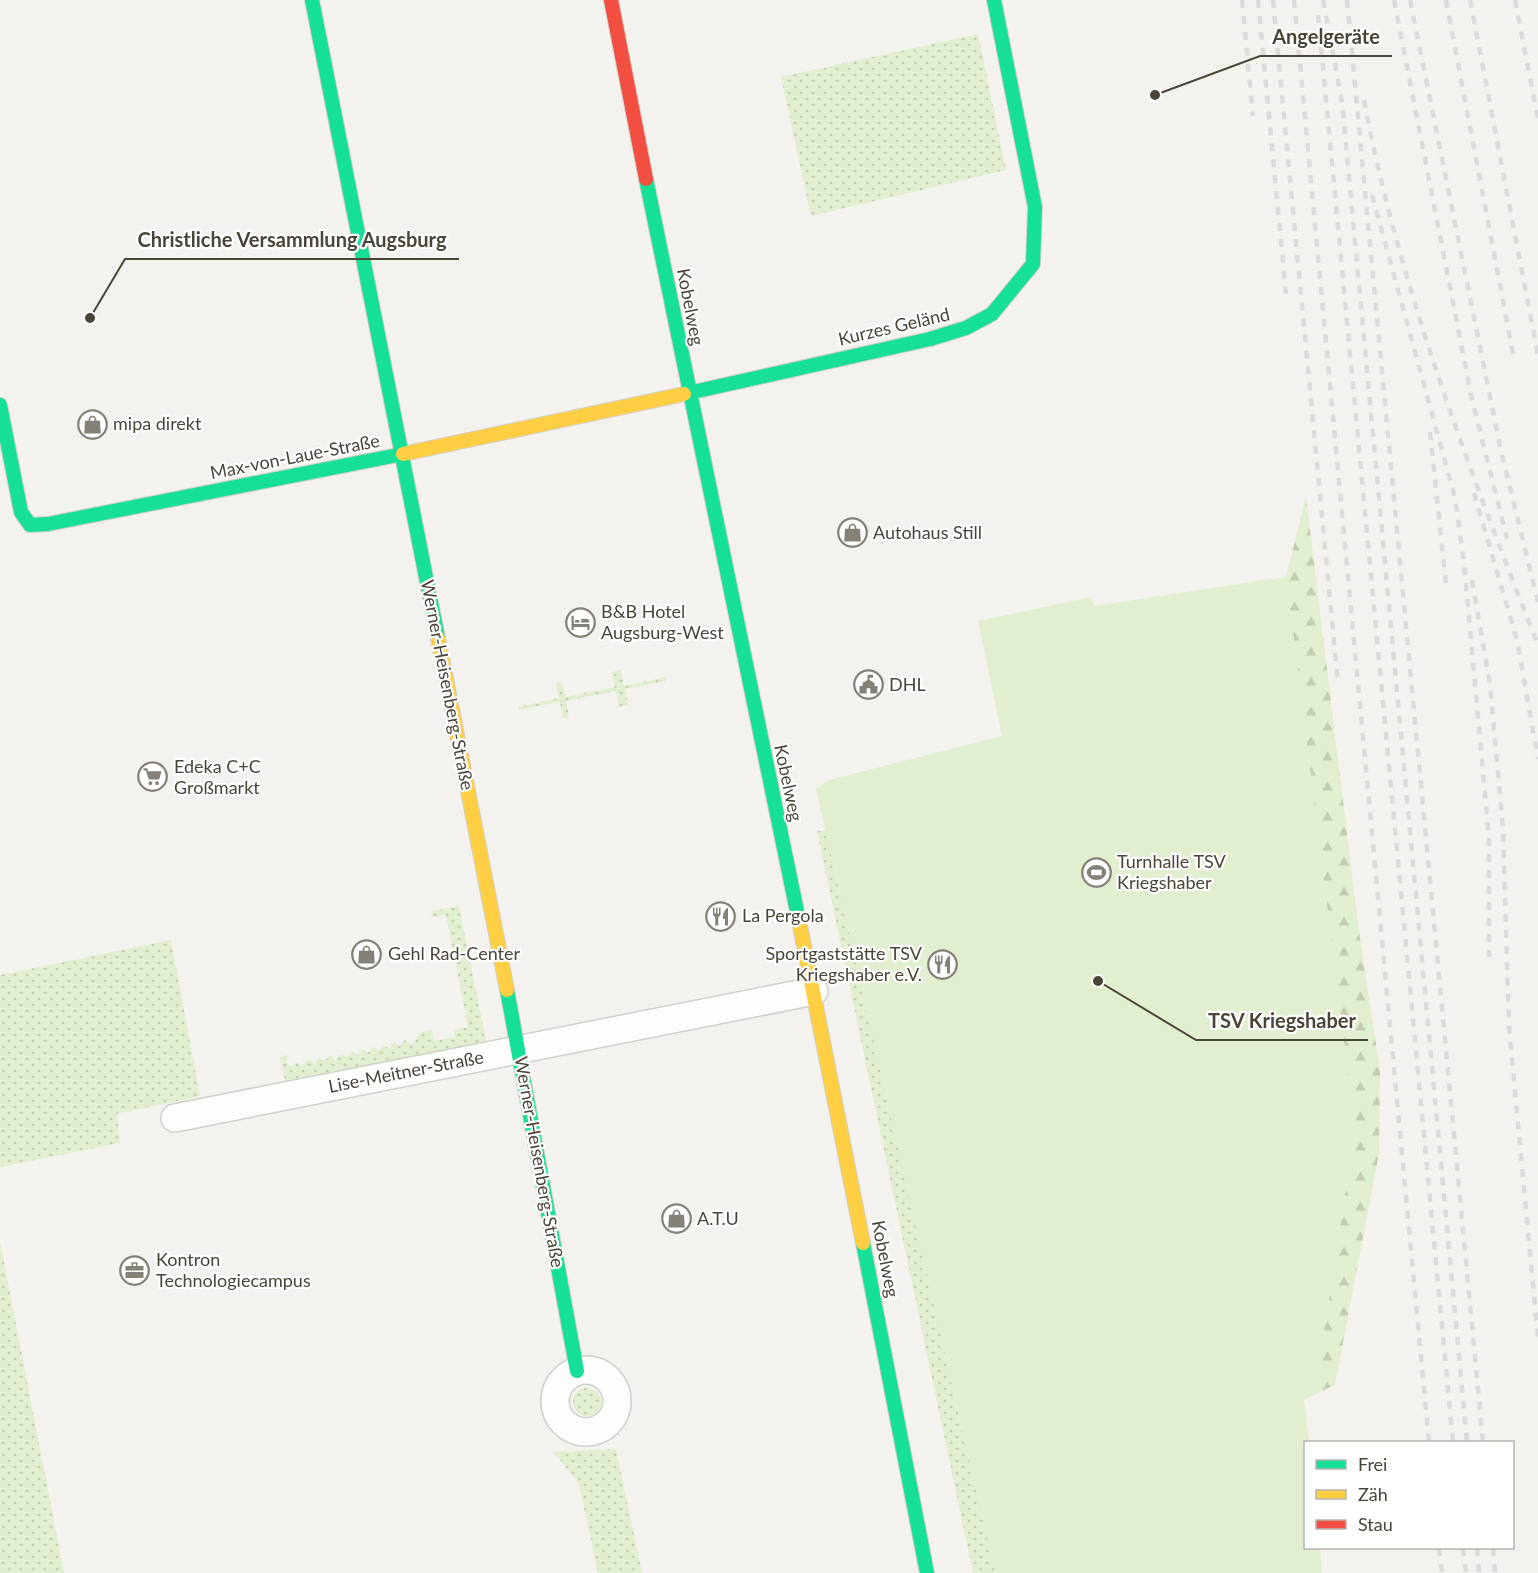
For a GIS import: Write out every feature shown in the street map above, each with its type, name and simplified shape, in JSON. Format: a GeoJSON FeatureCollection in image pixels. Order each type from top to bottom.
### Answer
{"type":"FeatureCollection","features":[{"type":"Feature","properties":{"kind":"street","name":"Werner-Heisenberg-Straße"},"geometry":{"type":"LineString","coordinates":[[312,0],[519,1051],[577,1371]]}},
{"type":"Feature","properties":{"kind":"street","name":"Kobelweg"},"geometry":{"type":"LineString","coordinates":[[611,0],[688,391],[814,991],[927,1573]]}},
{"type":"Feature","properties":{"kind":"street","name":"Kurzes Geländ"},"geometry":{"type":"LineString","coordinates":[[688,391],[930,339],[966,328],[992,314],[1033,264],[1035,207],[994,0]]}},
{"type":"Feature","properties":{"kind":"street","name":"Max-von-Laue-Straße"},"geometry":{"type":"LineString","coordinates":[[0,405],[21,512],[30,525],[48,524],[402,455],[600,413],[688,391]]}},
{"type":"Feature","properties":{"kind":"street","name":"Lise-Meitner-Straße"},"geometry":{"type":"LineString","coordinates":[[175,1118],[814,991]]}},
{"type":"Feature","properties":{"kind":"green space"},"geometry":{"type":"Polygon","coordinates":[[[978,34],[1006,170],[811,216],[781,77],[978,34]]]}},
{"type":"Feature","properties":{"kind":"green space"},"geometry":{"type":"Polygon","coordinates":[[[1306,496],[1358,924],[1380,1071],[1379,1153],[1335,1385],[1314,1395],[1355,1130],[1286,577],[1306,496]]]}},
{"type":"Feature","properties":{"kind":"green space"},"geometry":{"type":"Polygon","coordinates":[[[1286,577],[1355,1130],[1314,1395],[1304,1400],[1309,1441],[1304,1441],[1304,1549],[1320,1549],[1322,1573],[995,1573],[816,789],[829,780],[1002,736],[978,621],[1091,597],[1094,606],[1286,577]]]}},
{"type":"Feature","properties":{"kind":"green space"},"geometry":{"type":"Polygon","coordinates":[[[621,670],[624,686],[666,677],[666,681],[625,689],[628,705],[619,707],[616,691],[566,701],[569,717],[563,718],[560,702],[519,710],[518,707],[559,698],[556,683],[562,682],[566,697],[615,687],[612,672],[621,670]]]}},
{"type":"Feature","properties":{"kind":"green space"},"geometry":{"type":"Polygon","coordinates":[[[817,831],[826,831],[995,1573],[973,1573],[817,831]]]}},
{"type":"Feature","properties":{"kind":"green space"},"geometry":{"type":"Polygon","coordinates":[[[459,906],[486,1041],[476,1047],[286,1084],[280,1057],[288,1055],[286,1063],[292,1067],[296,1062],[302,1066],[308,1059],[315,1064],[319,1057],[325,1061],[330,1055],[336,1060],[341,1054],[347,1057],[351,1051],[358,1055],[362,1049],[368,1053],[373,1047],[379,1051],[384,1045],[389,1049],[394,1042],[400,1046],[405,1040],[412,1045],[421,1032],[432,1030],[434,1041],[455,1037],[454,1030],[468,1027],[446,915],[432,917],[431,914],[433,911],[459,906]]]}},
{"type":"Feature","properties":{"kind":"green space"},"geometry":{"type":"Polygon","coordinates":[[[171,940],[200,1096],[117,1114],[120,1143],[0,1167],[0,975],[171,940]]]}},
{"type":"Feature","properties":{"kind":"green space"},"geometry":{"type":"Polygon","coordinates":[[[0,1242],[64,1573],[0,1573],[0,1242]]]}},
{"type":"Feature","properties":{"kind":"green space"},"geometry":{"type":"Polygon","coordinates":[[[587,1388],[597,1392],[601,1402],[597,1412],[587,1416],[577,1412],[573,1402],[577,1392],[587,1388]]]}},
{"type":"Feature","properties":{"kind":"green space"},"geometry":{"type":"Polygon","coordinates":[[[616,1449],[642,1573],[598,1573],[579,1484],[554,1452],[616,1449]]]}},
{"type":"Feature","properties":{"kind":"railway"},"geometry":{"type":"LineString","coordinates":[[1242,0],[1253,116]]}},
{"type":"Feature","properties":{"kind":"railway"},"geometry":{"type":"LineString","coordinates":[[1258,0],[1286,294]]}},
{"type":"Feature","properties":{"kind":"railway"},"geometry":{"type":"LineString","coordinates":[[1273,0],[1338,684]]}},
{"type":"Feature","properties":{"kind":"railway"},"geometry":{"type":"LineString","coordinates":[[1294,0],[1429,1441]]}},
{"type":"Feature","properties":{"kind":"railway"},"geometry":{"type":"LineString","coordinates":[[1323,0],[1342,102],[1467,1441]]}},
{"type":"Feature","properties":{"kind":"railway"},"geometry":{"type":"LineString","coordinates":[[1347,0],[1483,1441]]}},
{"type":"Feature","properties":{"kind":"railway"},"geometry":{"type":"LineString","coordinates":[[1394,0],[1471,395],[1507,539]]}},
{"type":"Feature","properties":{"kind":"railway"},"geometry":{"type":"LineString","coordinates":[[1410,0],[1501,451],[1538,602]]}},
{"type":"Feature","properties":{"kind":"railway"},"geometry":{"type":"LineString","coordinates":[[1446,0],[1513,354]]}},
{"type":"Feature","properties":{"kind":"railway"},"geometry":{"type":"LineString","coordinates":[[1470,0],[1538,355]]}},
{"type":"Feature","properties":{"kind":"railway"},"geometry":{"type":"LineString","coordinates":[[1515,0],[1538,119]]}},
{"type":"Feature","properties":{"kind":"railway"},"geometry":{"type":"LineString","coordinates":[[1318,15],[1453,1441]]}},
{"type":"Feature","properties":{"kind":"railway"},"geometry":{"type":"LineString","coordinates":[[1364,100],[1378,169],[1396,238],[1438,376],[1487,513],[1538,645]]}},
{"type":"Feature","properties":{"kind":"railway"},"geometry":{"type":"LineString","coordinates":[[1372,195],[1455,498],[1464,563],[1489,838],[1489,957]]}},
{"type":"Feature","properties":{"kind":"railway"},"geometry":{"type":"LineString","coordinates":[[1430,432],[1446,584]]}},
{"type":"Feature","properties":{"kind":"railway"},"geometry":{"type":"LineString","coordinates":[[1474,493],[1517,640],[1538,759]]}},
{"type":"Feature","properties":{"kind":"railway"},"geometry":{"type":"LineString","coordinates":[[1472,580],[1490,684],[1503,829],[1509,1027],[1538,1338]]}},
{"type":"Feature","properties":{"kind":"railway"},"geometry":{"type":"LineString","coordinates":[[1439,1549],[1442,1573]]}},
{"type":"Feature","properties":{"kind":"railway"},"geometry":{"type":"LineString","coordinates":[[1463,1549],[1466,1573]]}},
{"type":"Feature","properties":{"kind":"railway"},"geometry":{"type":"LineString","coordinates":[[1477,1549],[1479,1573]]}},
{"type":"Feature","properties":{"kind":"railway"},"geometry":{"type":"LineString","coordinates":[[1493,1549],[1495,1573]]}},
{"type":"Feature","properties":{"kind":"traffic: fast"},"geometry":{"type":"LineString","coordinates":[[312,0],[438,638]]}},
{"type":"Feature","properties":{"kind":"traffic: fast"},"geometry":{"type":"LineString","coordinates":[[684,394],[930,339],[966,328],[992,314],[1033,264],[1035,207],[994,0]]}},
{"type":"Feature","properties":{"kind":"traffic: fast"},"geometry":{"type":"LineString","coordinates":[[646,179],[799,921]]}},
{"type":"Feature","properties":{"kind":"traffic: fast"},"geometry":{"type":"LineString","coordinates":[[0,405],[21,512],[30,525],[48,524],[403,454]]}},
{"type":"Feature","properties":{"kind":"traffic: fast"},"geometry":{"type":"LineString","coordinates":[[507,990],[577,1371]]}},
{"type":"Feature","properties":{"kind":"traffic: fast"},"geometry":{"type":"LineString","coordinates":[[863,1243],[927,1573]]}},
{"type":"Feature","properties":{"kind":"traffic: slow"},"geometry":{"type":"LineString","coordinates":[[403,454],[684,394]]}},
{"type":"Feature","properties":{"kind":"traffic: slow"},"geometry":{"type":"LineString","coordinates":[[438,638],[507,990]]}},
{"type":"Feature","properties":{"kind":"traffic: slow"},"geometry":{"type":"LineString","coordinates":[[799,921],[863,1243]]}},
{"type":"Feature","properties":{"kind":"traffic: jam"},"geometry":{"type":"LineString","coordinates":[[611,0],[646,179]]}},
{"type":"Feature","properties":{"kind":"place","name":"Angelgeräte"},"geometry":{"type":"Point","coordinates":[1155,95]}},
{"type":"Feature","properties":{"kind":"place","name":"Christliche Versammlung Augsburg"},"geometry":{"type":"Point","coordinates":[90,318]}},
{"type":"Feature","properties":{"kind":"place","name":"mipa direkt"},"geometry":{"type":"Point","coordinates":[92,424]}},
{"type":"Feature","properties":{"kind":"place","name":"Autohaus Still"},"geometry":{"type":"Point","coordinates":[852,533]}},
{"type":"Feature","properties":{"kind":"place","name":"B&B Hotel Augsburg-West"},"geometry":{"type":"Point","coordinates":[580,622]}},
{"type":"Feature","properties":{"kind":"place","name":"DHL"},"geometry":{"type":"Point","coordinates":[868,685]}},
{"type":"Feature","properties":{"kind":"place","name":"Edeka C+C Großmarkt"},"geometry":{"type":"Point","coordinates":[153,777]}},
{"type":"Feature","properties":{"kind":"place","name":"Turnhalle TSV Kriegshaber"},"geometry":{"type":"Point","coordinates":[1096,872]}},
{"type":"Feature","properties":{"kind":"place","name":"La Pergola"},"geometry":{"type":"Point","coordinates":[721,916]}},
{"type":"Feature","properties":{"kind":"place","name":"Gehl Rad-Center"},"geometry":{"type":"Point","coordinates":[367,954]}},
{"type":"Feature","properties":{"kind":"place","name":"Sportgaststätte TSV Kriegshaber e.V."},"geometry":{"type":"Point","coordinates":[943,964]}},
{"type":"Feature","properties":{"kind":"place","name":"TSV Kriegshaber"},"geometry":{"type":"Point","coordinates":[1098,981]}},
{"type":"Feature","properties":{"kind":"place","name":"A.T.U"},"geometry":{"type":"Point","coordinates":[676,1219]}},
{"type":"Feature","properties":{"kind":"place","name":"Kontron Technologiecampus"},"geometry":{"type":"Point","coordinates":[135,1270]}}]}
